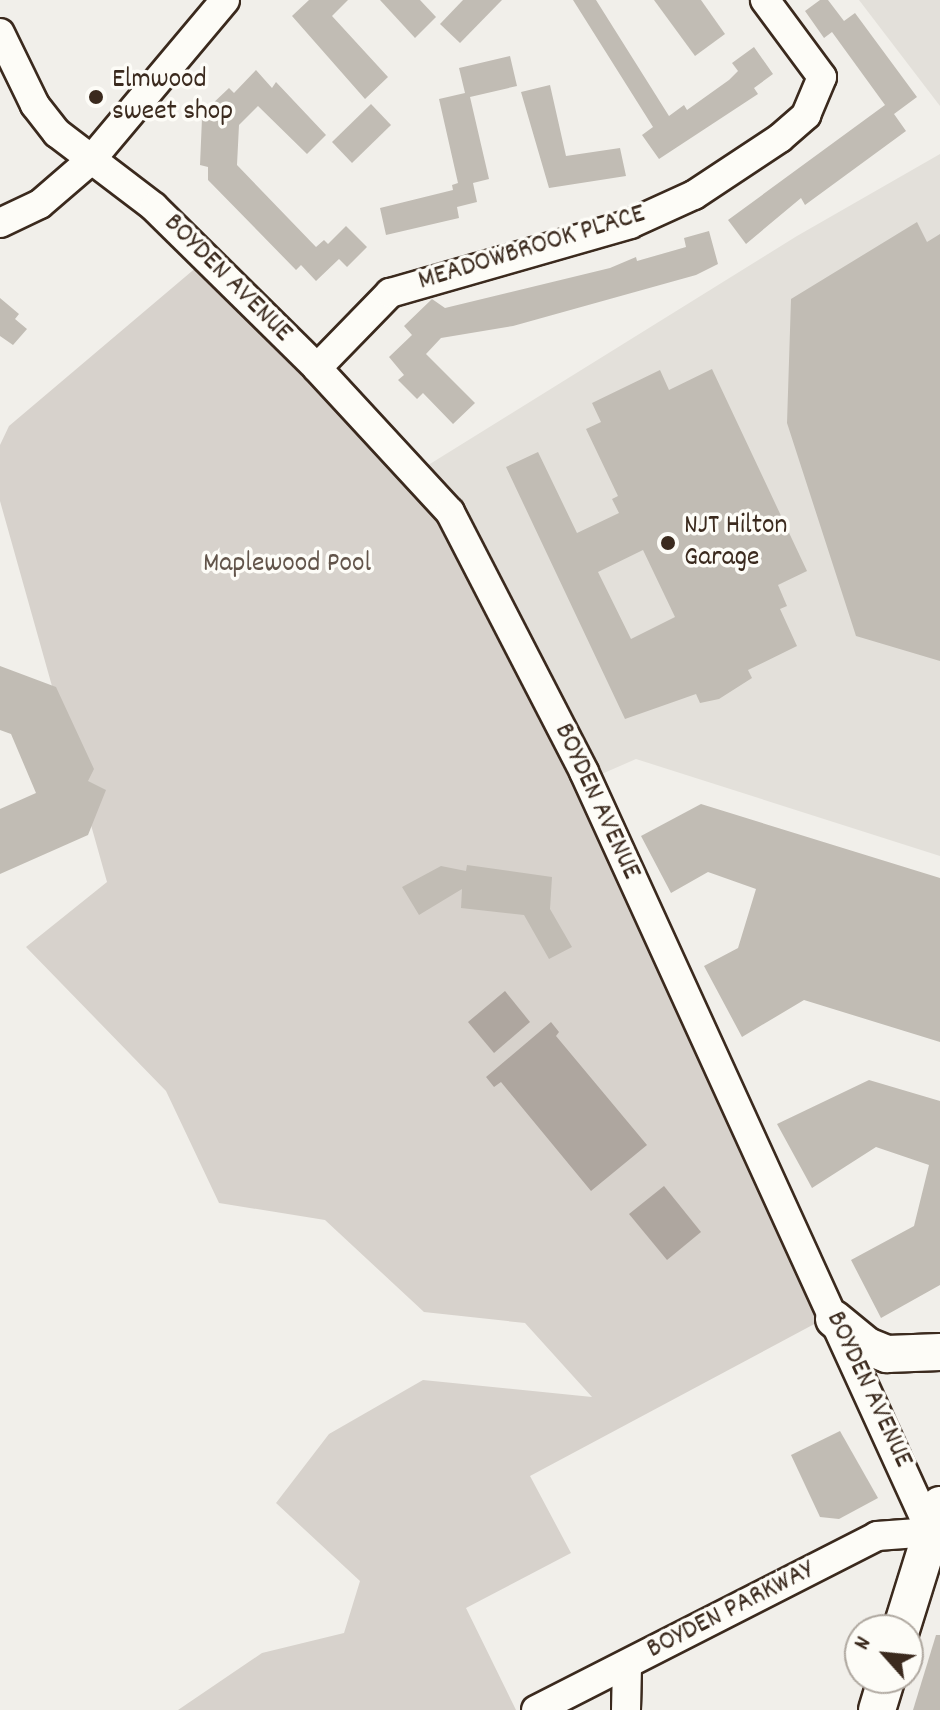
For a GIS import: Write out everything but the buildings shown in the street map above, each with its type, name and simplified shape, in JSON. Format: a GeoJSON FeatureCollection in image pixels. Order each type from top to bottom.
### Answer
{"type":"FeatureCollection","features":[{"type":"Feature","properties":{"kind":"main road"},"geometry":{"type":"LineString","coordinates":[[834,1319],[867,1346],[887,1354],[940,1352]]}},
{"type":"Feature","properties":{"kind":"main road"},"geometry":{"type":"LineString","coordinates":[[907,1614],[937,1531]]}},
{"type":"Feature","properties":{"kind":"street"},"geometry":{"type":"LineString","coordinates":[[0,223],[40,204],[90,161],[225,0]]}},
{"type":"Feature","properties":{"kind":"street","name":"MEADOWBROOK PLACE"},"geometry":{"type":"LineString","coordinates":[[317,368],[390,293],[630,224],[694,195],[780,138],[806,115],[822,77],[765,0]]}},
{"type":"Feature","properties":{"kind":"street","name":"BOYDEN AVENUE"},"geometry":{"type":"LineString","coordinates":[[0,33],[35,105],[90,161],[154,207],[317,368],[450,512],[584,772],[834,1319],[937,1531]]}},
{"type":"Feature","properties":{"kind":"street","name":"BOYDEN PARKWAY"},"geometry":{"type":"LineString","coordinates":[[536,1710],[877,1536],[937,1531]]}},
{"type":"Feature","properties":{"kind":"street"},"geometry":{"type":"LineString","coordinates":[[626,1710],[627,1665]]}},
{"type":"Feature","properties":{"kind":"shaded area"},"geometry":{"type":"Polygon","coordinates":[[[859,0],[940,0],[940,106],[859,0]]]}},
{"type":"Feature","properties":{"kind":"shaded area","name":"NJT Hilton Garage"},"geometry":{"type":"Polygon","coordinates":[[[940,154],[940,856],[636,759],[581,783],[417,472],[797,236],[940,154]]]}},
{"type":"Feature","properties":{"kind":"shaded area"},"geometry":{"type":"Polygon","coordinates":[[[505,991],[530,1022],[494,1053],[468,1022],[505,991]]]}},
{"type":"Feature","properties":{"kind":"shaded area"},"geometry":{"type":"Polygon","coordinates":[[[551,1022],[559,1032],[556,1036],[647,1145],[591,1191],[501,1082],[494,1087],[486,1077],[551,1022]]]}},
{"type":"Feature","properties":{"kind":"shaded area"},"geometry":{"type":"Polygon","coordinates":[[[664,1186],[701,1232],[667,1260],[629,1214],[664,1186]]]}},
{"type":"Feature","properties":{"kind":"green space","name":"Maplewood Pool"},"geometry":{"type":"Polygon","coordinates":[[[211,255],[417,472],[581,783],[833,1314],[530,1476],[571,1553],[466,1608],[516,1710],[178,1710],[262,1653],[344,1633],[360,1581],[276,1503],[329,1434],[423,1380],[592,1397],[525,1323],[424,1312],[325,1220],[219,1203],[166,1091],[26,947],[107,882],[0,501],[0,445],[9,426],[211,255]]]}},
{"type":"Feature","properties":{"kind":"place","name":"Elmwood sweet shop"},"geometry":{"type":"Point","coordinates":[96,97]}},
{"type":"Feature","properties":{"kind":"place","name":"NJT Hilton Garage"},"geometry":{"type":"Point","coordinates":[668,543]}}]}
